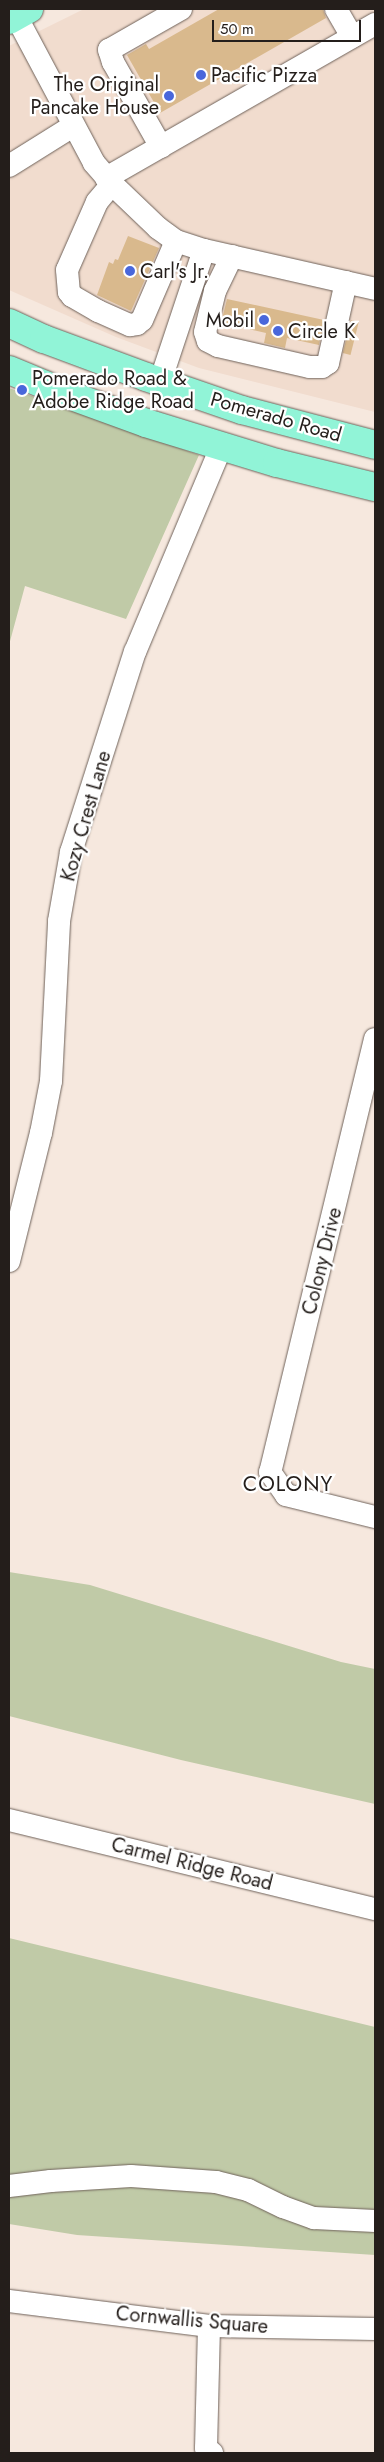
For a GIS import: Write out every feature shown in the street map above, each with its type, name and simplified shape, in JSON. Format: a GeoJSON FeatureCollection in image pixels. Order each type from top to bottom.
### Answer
{"type":"FeatureCollection","features":[{"type":"Feature","properties":{"kind":"main road","name":"Pomerado Road"},"geometry":{"type":"LineString","coordinates":[[9,323],[44,339],[242,410],[375,444]]}},
{"type":"Feature","properties":{"kind":"main road","name":"Pomerado Road"},"geometry":{"type":"LineString","coordinates":[[9,370],[137,420],[221,447],[375,487]]}},
{"type":"Feature","properties":{"kind":"street"},"geometry":{"type":"LineString","coordinates":[[161,146],[113,62],[109,50],[181,9]]}},
{"type":"Feature","properties":{"kind":"street"},"geometry":{"type":"LineString","coordinates":[[336,9],[352,37]]}},
{"type":"Feature","properties":{"kind":"street"},"geometry":{"type":"LineString","coordinates":[[18,15],[73,126],[94,163],[148,220],[176,241],[204,250],[375,289]]}},
{"type":"Feature","properties":{"kind":"street"},"geometry":{"type":"LineString","coordinates":[[176,241],[142,320],[138,324],[130,324],[98,312],[72,296],[69,292],[67,270],[97,202],[109,181],[161,146],[375,24]]}},
{"type":"Feature","properties":{"kind":"street"},"geometry":{"type":"LineString","coordinates":[[9,166],[73,126]]}},
{"type":"Feature","properties":{"kind":"street"},"geometry":{"type":"LineString","coordinates":[[160,382],[204,250]]}},
{"type":"Feature","properties":{"kind":"street"},"geometry":{"type":"LineString","coordinates":[[232,256],[215,291],[205,332],[208,341],[218,346],[310,368],[322,367],[328,363],[346,282]]}},
{"type":"Feature","properties":{"kind":"street","name":"Kozy Crest Lane"},"geometry":{"type":"LineString","coordinates":[[9,1261],[41,1133],[51,1080],[59,921],[71,852],[135,652],[221,447]]}},
{"type":"Feature","properties":{"kind":"street","name":"Colony Drive"},"geometry":{"type":"LineString","coordinates":[[375,1039],[372,1068],[270,1472],[286,1495],[375,1517]]}},
{"type":"Feature","properties":{"kind":"street","name":"Carmel Ridge Road"},"geometry":{"type":"LineString","coordinates":[[9,1820],[375,1909]]}},
{"type":"Feature","properties":{"kind":"street"},"geometry":{"type":"LineString","coordinates":[[9,2186],[51,2181],[131,2176],[216,2182],[248,2190],[283,2208],[314,2218],[375,2221]]}},
{"type":"Feature","properties":{"kind":"street","name":"Cornwallis Square"},"geometry":{"type":"LineString","coordinates":[[9,2301],[209,2326],[375,2329]]}},
{"type":"Feature","properties":{"kind":"street"},"geometry":{"type":"LineString","coordinates":[[209,2326],[206,2448],[212,2453]]}},
{"type":"Feature","properties":{"kind":"shaded area"},"geometry":{"type":"Polygon","coordinates":[[[84,9],[375,9],[375,412],[199,368],[116,337],[9,290],[9,46],[84,9]]]}},
{"type":"Feature","properties":{"kind":"green space"},"geometry":{"type":"Polygon","coordinates":[[[9,388],[199,455],[126,619],[25,586],[9,645],[9,388]]]}},
{"type":"Feature","properties":{"kind":"green space"},"geometry":{"type":"Polygon","coordinates":[[[9,1572],[90,1585],[341,1662],[375,1669],[375,1804],[181,1760],[9,1716],[9,1572]]]}},
{"type":"Feature","properties":{"kind":"green space"},"geometry":{"type":"Polygon","coordinates":[[[9,1938],[375,2027],[375,2255],[77,2235],[9,2224],[9,1938]]]}},
{"type":"Feature","properties":{"kind":"building"},"geometry":{"type":"Polygon","coordinates":[[[219,9],[323,9],[326,18],[160,113],[127,55],[146,44],[149,49],[219,9]]]}},
{"type":"Feature","properties":{"kind":"building","name":"Carl's Jr."},"geometry":{"type":"Polygon","coordinates":[[[128,236],[159,248],[131,311],[97,295],[109,262],[113,264],[115,259],[118,260],[128,236]]]}},
{"type":"Feature","properties":{"kind":"building","name":"Mobil"},"geometry":{"type":"Polygon","coordinates":[[[227,299],[324,320],[319,345],[287,338],[285,348],[264,343],[266,333],[221,323],[227,299]]]}},
{"type":"Feature","properties":{"kind":"building"},"geometry":{"type":"Polygon","coordinates":[[[351,320],[359,322],[351,355],[343,353],[351,320]]]}},
{"type":"Feature","properties":{"kind":"place","name":"Pacific Pizza"},"geometry":{"type":"Point","coordinates":[201,75]}},
{"type":"Feature","properties":{"kind":"place","name":"The Original Pancake House"},"geometry":{"type":"Point","coordinates":[169,96]}},
{"type":"Feature","properties":{"kind":"place","name":"Carl's Jr."},"geometry":{"type":"Point","coordinates":[130,271]}},
{"type":"Feature","properties":{"kind":"place","name":"Mobil"},"geometry":{"type":"Point","coordinates":[264,320]}},
{"type":"Feature","properties":{"kind":"place","name":"Circle K"},"geometry":{"type":"Point","coordinates":[278,331]}},
{"type":"Feature","properties":{"kind":"place","name":"Pomerado Road & Adobe Ridge Road"},"geometry":{"type":"Point","coordinates":[22,390]}},
{"type":"Feature","properties":{"kind":"district","name":"COLONY"},"geometry":{"type":"Point","coordinates":[288,1484]}}]}
